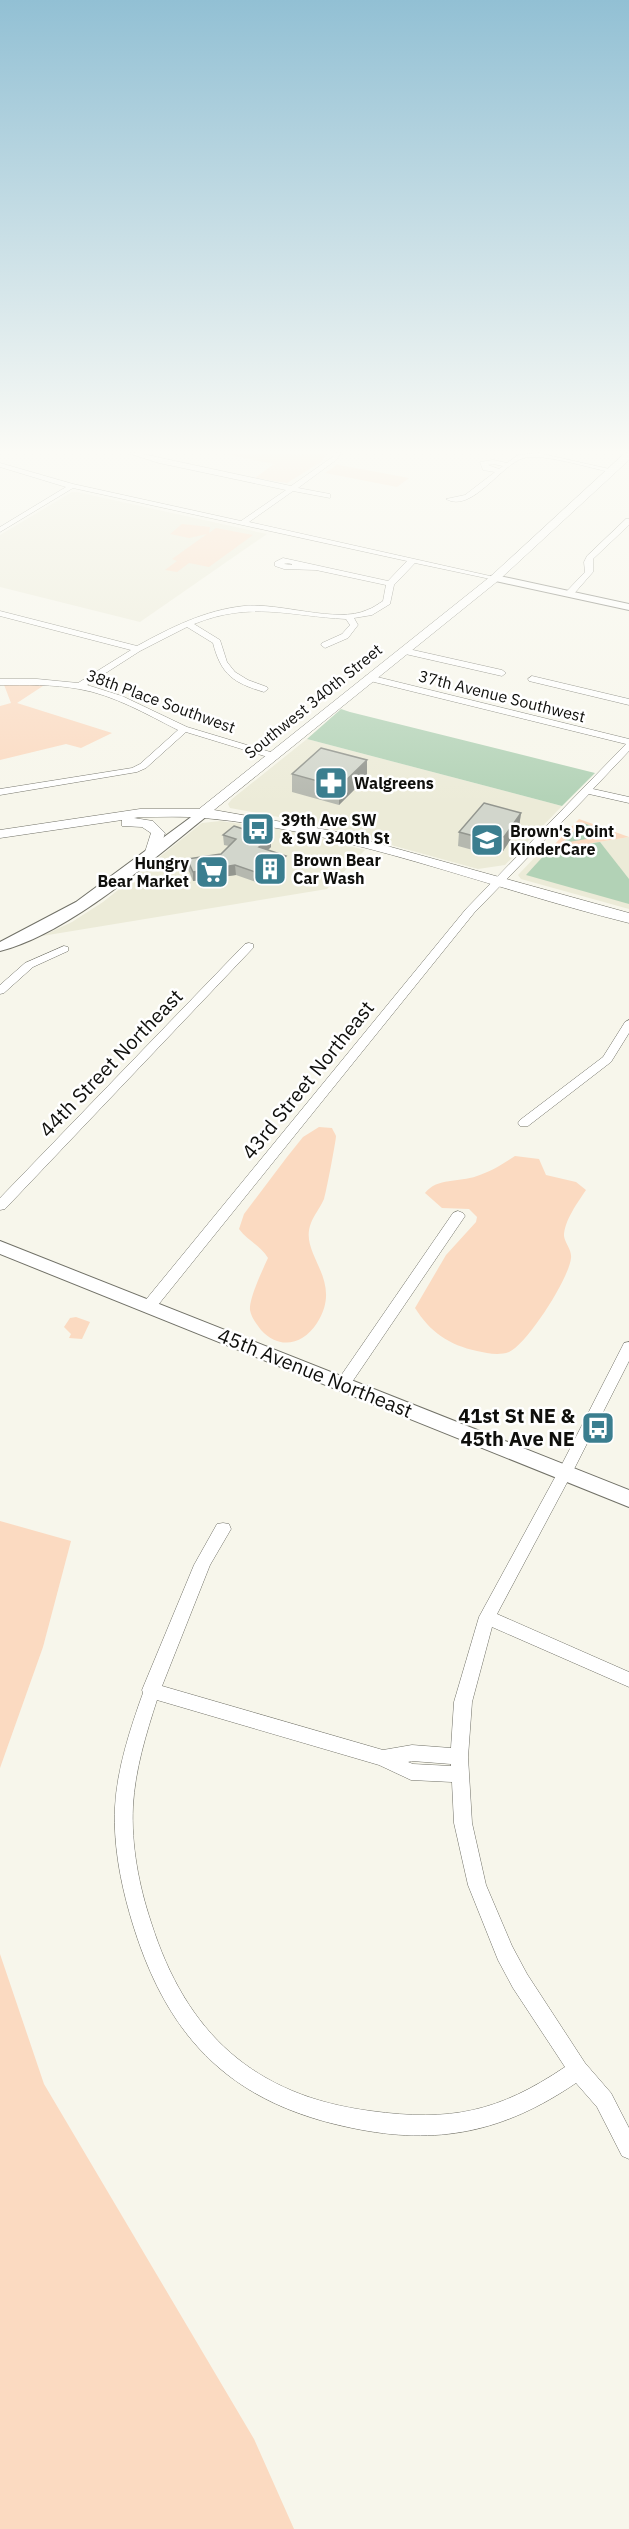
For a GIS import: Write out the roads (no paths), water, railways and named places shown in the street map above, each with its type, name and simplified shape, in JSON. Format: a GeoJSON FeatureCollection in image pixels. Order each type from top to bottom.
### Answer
{"type":"FeatureCollection","features":[{"type":"Feature","properties":{"kind":"main road","name":"Southwest 340th Street"},"geometry":{"type":"LineString","coordinates":[[202,813],[502,571]]}},
{"type":"Feature","properties":{"kind":"main road"},"geometry":{"type":"LineString","coordinates":[[0,834],[86,819],[140,813],[202,813],[260,820],[318,831],[629,918]]}},
{"type":"Feature","properties":{"kind":"main road"},"geometry":{"type":"LineString","coordinates":[[86,819],[102,824],[149,824],[158,833],[152,852]]}},
{"type":"Feature","properties":{"kind":"street"},"geometry":{"type":"LineString","coordinates":[[326,571],[390,584]]}},
{"type":"Feature","properties":{"kind":"street"},"geometry":{"type":"LineString","coordinates":[[80,686],[137,649],[235,607],[349,617],[380,608],[387,602],[390,584],[402,571]]}},
{"type":"Feature","properties":{"kind":"street"},"geometry":{"type":"LineString","coordinates":[[463,571],[629,607]]}},
{"type":"Feature","properties":{"kind":"street"},"geometry":{"type":"LineString","coordinates":[[569,594],[589,571]]}},
{"type":"Feature","properties":{"kind":"street"},"geometry":{"type":"LineString","coordinates":[[0,607],[2,609],[0,613],[137,649]]}},
{"type":"Feature","properties":{"kind":"street"},"geometry":{"type":"LineString","coordinates":[[325,645],[349,632],[354,625],[349,617]]}},
{"type":"Feature","properties":{"kind":"street"},"geometry":{"type":"LineString","coordinates":[[189,625],[217,642],[219,659],[225,670],[236,678],[264,688]]}},
{"type":"Feature","properties":{"kind":"street"},"geometry":{"type":"LineString","coordinates":[[404,651],[502,674]]}},
{"type":"Feature","properties":{"kind":"street","name":"37th Avenue Southwest"},"geometry":{"type":"LineString","coordinates":[[369,678],[629,744]]}},
{"type":"Feature","properties":{"kind":"street"},"geometry":{"type":"LineString","coordinates":[[532,679],[629,702]]}},
{"type":"Feature","properties":{"kind":"street","name":"38th Place Southwest"},"geometry":{"type":"LineString","coordinates":[[0,682],[38,682],[80,686],[119,698],[184,729],[274,756]]}},
{"type":"Feature","properties":{"kind":"street"},"geometry":{"type":"LineString","coordinates":[[0,792],[127,771],[142,773],[147,768],[145,765],[184,729]]}},
{"type":"Feature","properties":{"kind":"street","name":"43rd Street Northeast"},"geometry":{"type":"LineString","coordinates":[[149,1306],[470,911],[629,744]]}},
{"type":"Feature","properties":{"kind":"street"},"geometry":{"type":"LineString","coordinates":[[586,790],[629,800]]}},
{"type":"Feature","properties":{"kind":"street","name":"Southwest 340th Street"},"geometry":{"type":"LineString","coordinates":[[0,947],[33,934],[80,907],[202,813]]}},
{"type":"Feature","properties":{"kind":"street","name":"44th Street Northeast"},"geometry":{"type":"LineString","coordinates":[[0,1206],[249,946]]}},
{"type":"Feature","properties":{"kind":"street"},"geometry":{"type":"LineString","coordinates":[[0,991],[29,965],[64,949]]}},
{"type":"Feature","properties":{"kind":"street"},"geometry":{"type":"LineString","coordinates":[[524,1123],[607,1059],[629,1024]]}},
{"type":"Feature","properties":{"kind":"street"},"geometry":{"type":"LineString","coordinates":[[343,1384],[458,1216]]}},
{"type":"Feature","properties":{"kind":"street","name":"45th Avenue Northeast"},"geometry":{"type":"LineString","coordinates":[[0,1247],[629,1499]]}},
{"type":"Feature","properties":{"kind":"street"},"geometry":{"type":"LineString","coordinates":[[629,1347],[565,1473],[487,1617],[463,1702],[459,1765],[463,1823],[477,1885],[505,1953],[520,1981],[578,2070],[604,2100],[629,2149]]}},
{"type":"Feature","properties":{"kind":"street"},"geometry":{"type":"LineString","coordinates":[[223,1530],[207,1555],[150,1690],[139,1727],[124,1813],[134,1893],[142,1925],[184,2016],[216,2055],[252,2082],[307,2107],[360,2120],[392,2124],[454,2123],[496,2115],[529,2102],[578,2070]]}},
{"type":"Feature","properties":{"kind":"street"},"geometry":{"type":"LineString","coordinates":[[487,1617],[629,1680]]}},
{"type":"Feature","properties":{"kind":"street"},"geometry":{"type":"LineString","coordinates":[[150,1690],[383,1758],[411,1772],[459,1765]]}},
{"type":"Feature","properties":{"kind":"place","name":"Walgreens"},"geometry":{"type":"Point","coordinates":[331,783]}},
{"type":"Feature","properties":{"kind":"place","name":"39th Ave SW & SW 340th St"},"geometry":{"type":"Point","coordinates":[258,829]}},
{"type":"Feature","properties":{"kind":"place","name":"Brown's Point KinderCare"},"geometry":{"type":"Point","coordinates":[487,840]}},
{"type":"Feature","properties":{"kind":"place","name":"Brown Bear Car Wash"},"geometry":{"type":"Point","coordinates":[270,869]}},
{"type":"Feature","properties":{"kind":"place","name":"Hungry Bear Market"},"geometry":{"type":"Point","coordinates":[212,872]}},
{"type":"Feature","properties":{"kind":"place","name":"41st St NE & 45th Ave NE"},"geometry":{"type":"Point","coordinates":[598,1428]}}]}
